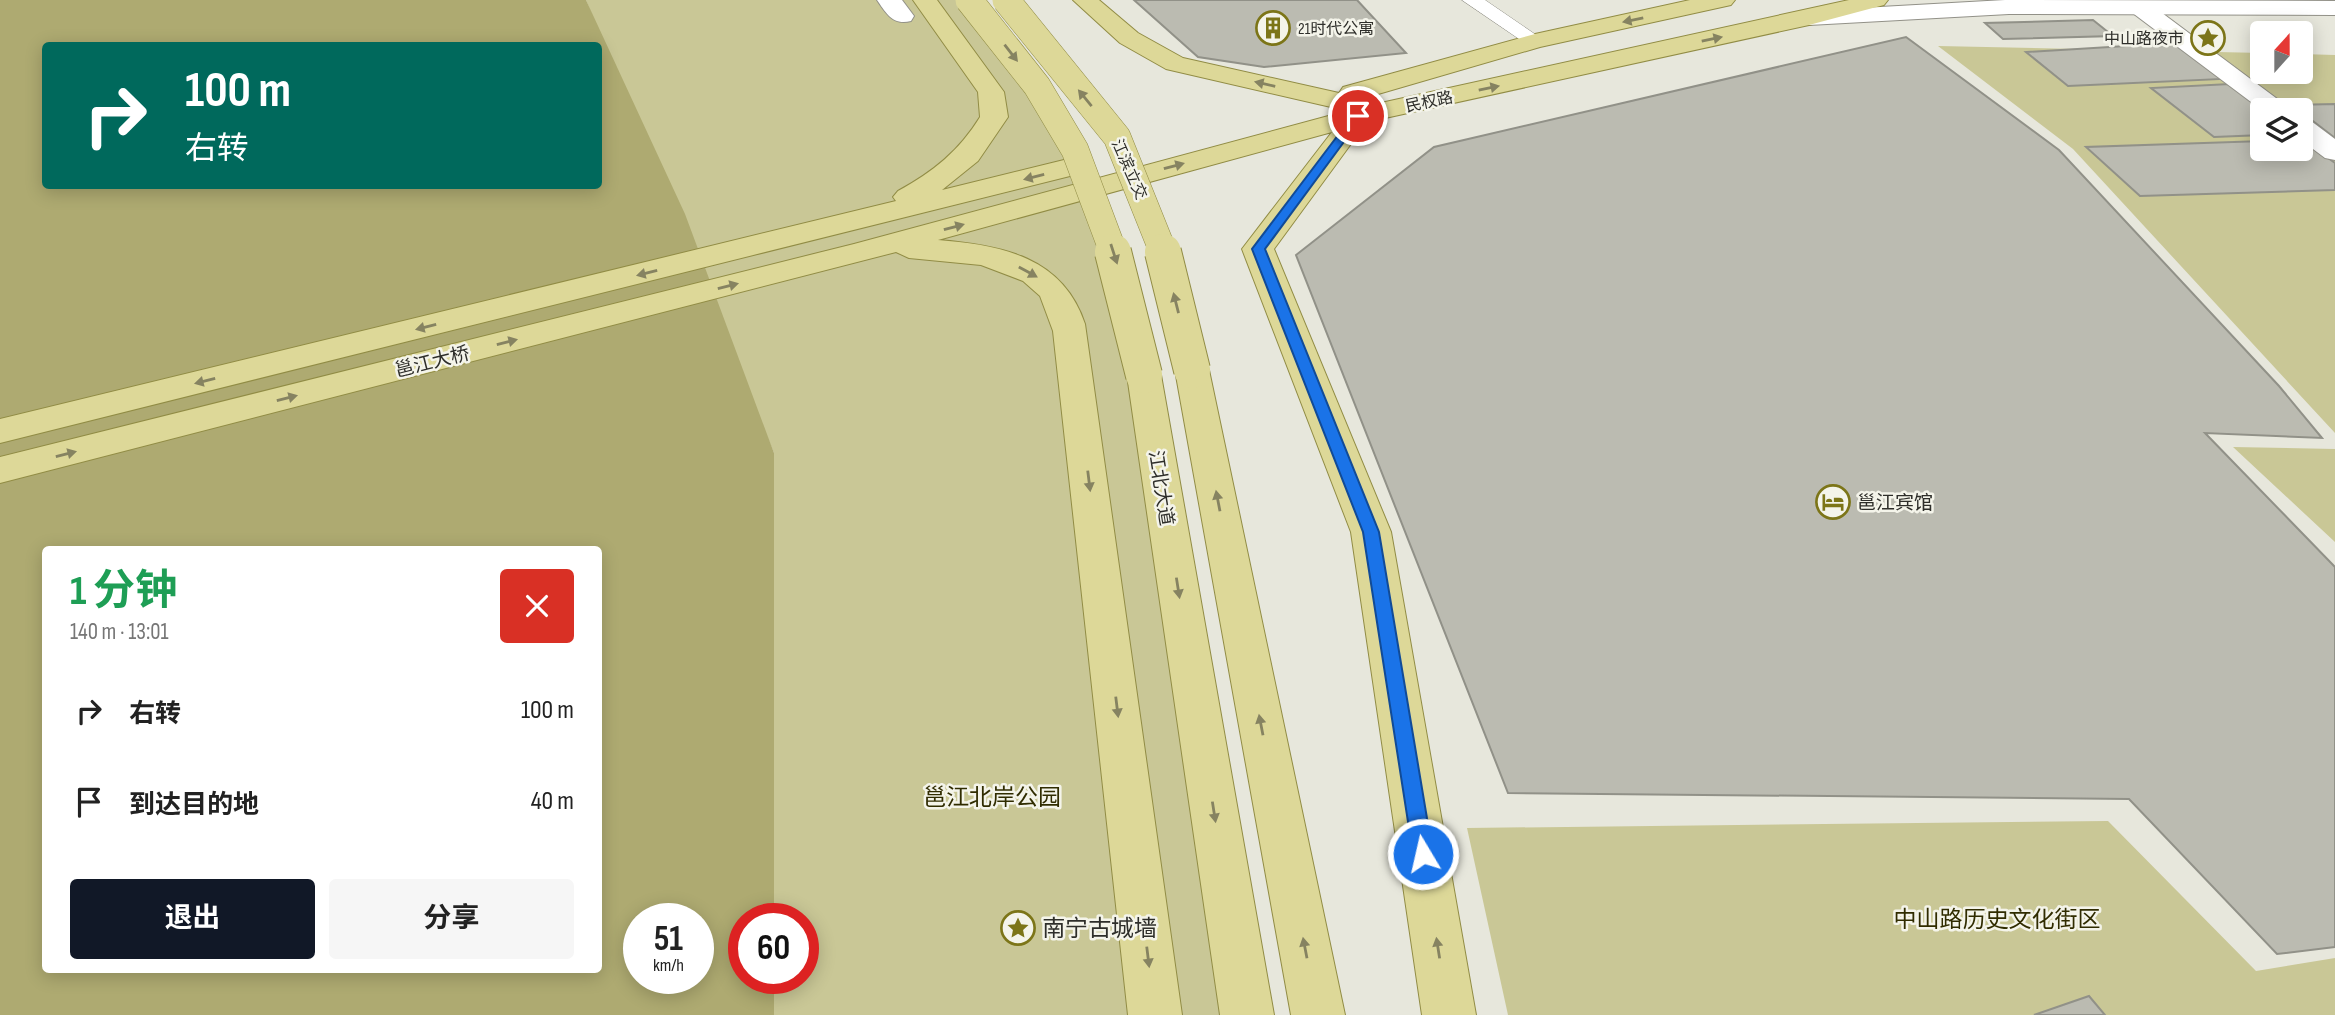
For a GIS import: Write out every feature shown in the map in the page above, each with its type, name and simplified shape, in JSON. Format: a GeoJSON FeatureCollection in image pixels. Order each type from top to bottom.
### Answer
{"type":"FeatureCollection","features":[{"type":"Feature","properties":{"kind":"main road"},"geometry":{"type":"LineString","coordinates":[[861,237],[967,159],[994,117],[991,92],[925,0]]}},
{"type":"Feature","properties":{"kind":"main road","name":"江北大道"},"geometry":{"type":"LineString","coordinates":[[969,0],[1037,86],[1075,150],[1115,257],[1144,375],[1247,1015]]}},
{"type":"Feature","properties":{"kind":"main road","name":"江滨立交"},"geometry":{"type":"LineString","coordinates":[[1006,0],[1117,136],[1160,239],[1192,370],[1318,1015]]}},
{"type":"Feature","properties":{"kind":"main road"},"geometry":{"type":"LineString","coordinates":[[1085,0],[1129,38],[1175,64],[1344,108],[1258,249],[1371,532],[1449,1015]]}},
{"type":"Feature","properties":{"kind":"main road","name":"民权路"},"geometry":{"type":"LineString","coordinates":[[1344,108],[1535,41],[1723,0]]}},
{"type":"Feature","properties":{"kind":"main road","name":"民权路"},"geometry":{"type":"LineString","coordinates":[[861,237],[1344,108],[1809,18],[1876,0]]}},
{"type":"Feature","properties":{"kind":"main road"},"geometry":{"type":"LineString","coordinates":[[861,237],[972,254],[1019,267],[1045,282],[1062,304],[1070,331],[1155,1015]]}},
{"type":"Feature","properties":{"kind":"main road","name":"邕江大桥"},"geometry":{"type":"LineString","coordinates":[[0,431],[861,237]]}},
{"type":"Feature","properties":{"kind":"main road","name":"邕江大桥"},"geometry":{"type":"LineString","coordinates":[[0,470],[861,237]]}},
{"type":"Feature","properties":{"kind":"street"},"geometry":{"type":"LineString","coordinates":[[2138,6],[2263,98]]}},
{"type":"Feature","properties":{"kind":"street"},"geometry":{"type":"LineString","coordinates":[[1809,18],[2009,7],[2335,8]]}},
{"type":"Feature","properties":{"kind":"street"},"geometry":{"type":"LineString","coordinates":[[2313,136],[2335,152]]}},
{"type":"Feature","properties":{"kind":"lane"},"geometry":{"type":"LineString","coordinates":[[1472,0],[1535,41]]}},
{"type":"Feature","properties":{"kind":"green space","name":"邕江北岸公园"},"geometry":{"type":"Polygon","coordinates":[[[586,0],[969,0],[1037,86],[1115,257],[1247,1015],[774,1015],[774,994],[819,994],[819,903],[774,903],[774,453],[586,0]]]}},
{"type":"Feature","properties":{"kind":"green space"},"geometry":{"type":"Polygon","coordinates":[[[1938,46],[2250,53],[2250,84],[2314,84],[2314,54],[2335,55],[2335,433],[2073,149],[1938,46]]]}},
{"type":"Feature","properties":{"kind":"green space"},"geometry":{"type":"Polygon","coordinates":[[[2233,447],[2335,449],[2335,542],[2233,447]]]}},
{"type":"Feature","properties":{"kind":"green space","name":"中山路历史文化街区"},"geometry":{"type":"Polygon","coordinates":[[[2108,821],[2256,971],[2335,958],[2335,1015],[1508,1015],[1467,828],[2108,821]]]}},
{"type":"Feature","properties":{"kind":"shaded area"},"geometry":{"type":"Polygon","coordinates":[[[0,0],[586,0],[685,214],[774,453],[774,903],[728,903],[728,994],[774,994],[774,1015],[0,1015],[0,0]]]}},
{"type":"Feature","properties":{"kind":"building","name":"21时代公寓"},"geometry":{"type":"Polygon","coordinates":[[[1134,0],[1357,0],[1406,53],[1264,67],[1198,57],[1134,0]]]}},
{"type":"Feature","properties":{"kind":"building"},"geometry":{"type":"Polygon","coordinates":[[[2093,20],[2113,36],[2003,39],[1985,23],[2093,20]]]}},
{"type":"Feature","properties":{"kind":"building","name":"邕江宾馆"},"geometry":{"type":"Polygon","coordinates":[[[1906,37],[2059,150],[2279,386],[2322,438],[2205,433],[2335,567],[2335,947],[2277,954],[2129,799],[1508,793],[1296,255],[1434,147],[1906,37]]]}},
{"type":"Feature","properties":{"kind":"building"},"geometry":{"type":"Polygon","coordinates":[[[2175,43],[2222,79],[2068,86],[2026,52],[2175,43]]]}},
{"type":"Feature","properties":{"kind":"building"},"geometry":{"type":"Polygon","coordinates":[[[2230,84],[2250,100],[2250,136],[2214,137],[2151,88],[2230,84]]]}},
{"type":"Feature","properties":{"kind":"building"},"geometry":{"type":"Polygon","coordinates":[[[2335,104],[2335,138],[2313,121],[2313,105],[2335,104]]]}},
{"type":"Feature","properties":{"kind":"building"},"geometry":{"type":"Polygon","coordinates":[[[2250,141],[2250,161],[2313,161],[2313,147],[2335,163],[2335,190],[2140,196],[2086,147],[2250,141]]]}},
{"type":"Feature","properties":{"kind":"building"},"geometry":{"type":"Polygon","coordinates":[[[2089,996],[2105,1015],[2034,1015],[2089,996]]]}},
{"type":"Feature","properties":{"kind":"place","name":"21时代公寓"},"geometry":{"type":"Point","coordinates":[1273,28]}},
{"type":"Feature","properties":{"kind":"place","name":"中山路夜市"},"geometry":{"type":"Point","coordinates":[2208,38]}},
{"type":"Feature","properties":{"kind":"place","name":"邕江宾馆"},"geometry":{"type":"Point","coordinates":[1833,502]}},
{"type":"Feature","properties":{"kind":"place","name":"南宁古城墙"},"geometry":{"type":"Point","coordinates":[1018,928]}},
{"type":"Feature","properties":{"kind":"route"},"geometry":{"type":"LineString","coordinates":[[1358,116],[1258,249],[1371,532],[1423,854]]}}]}
